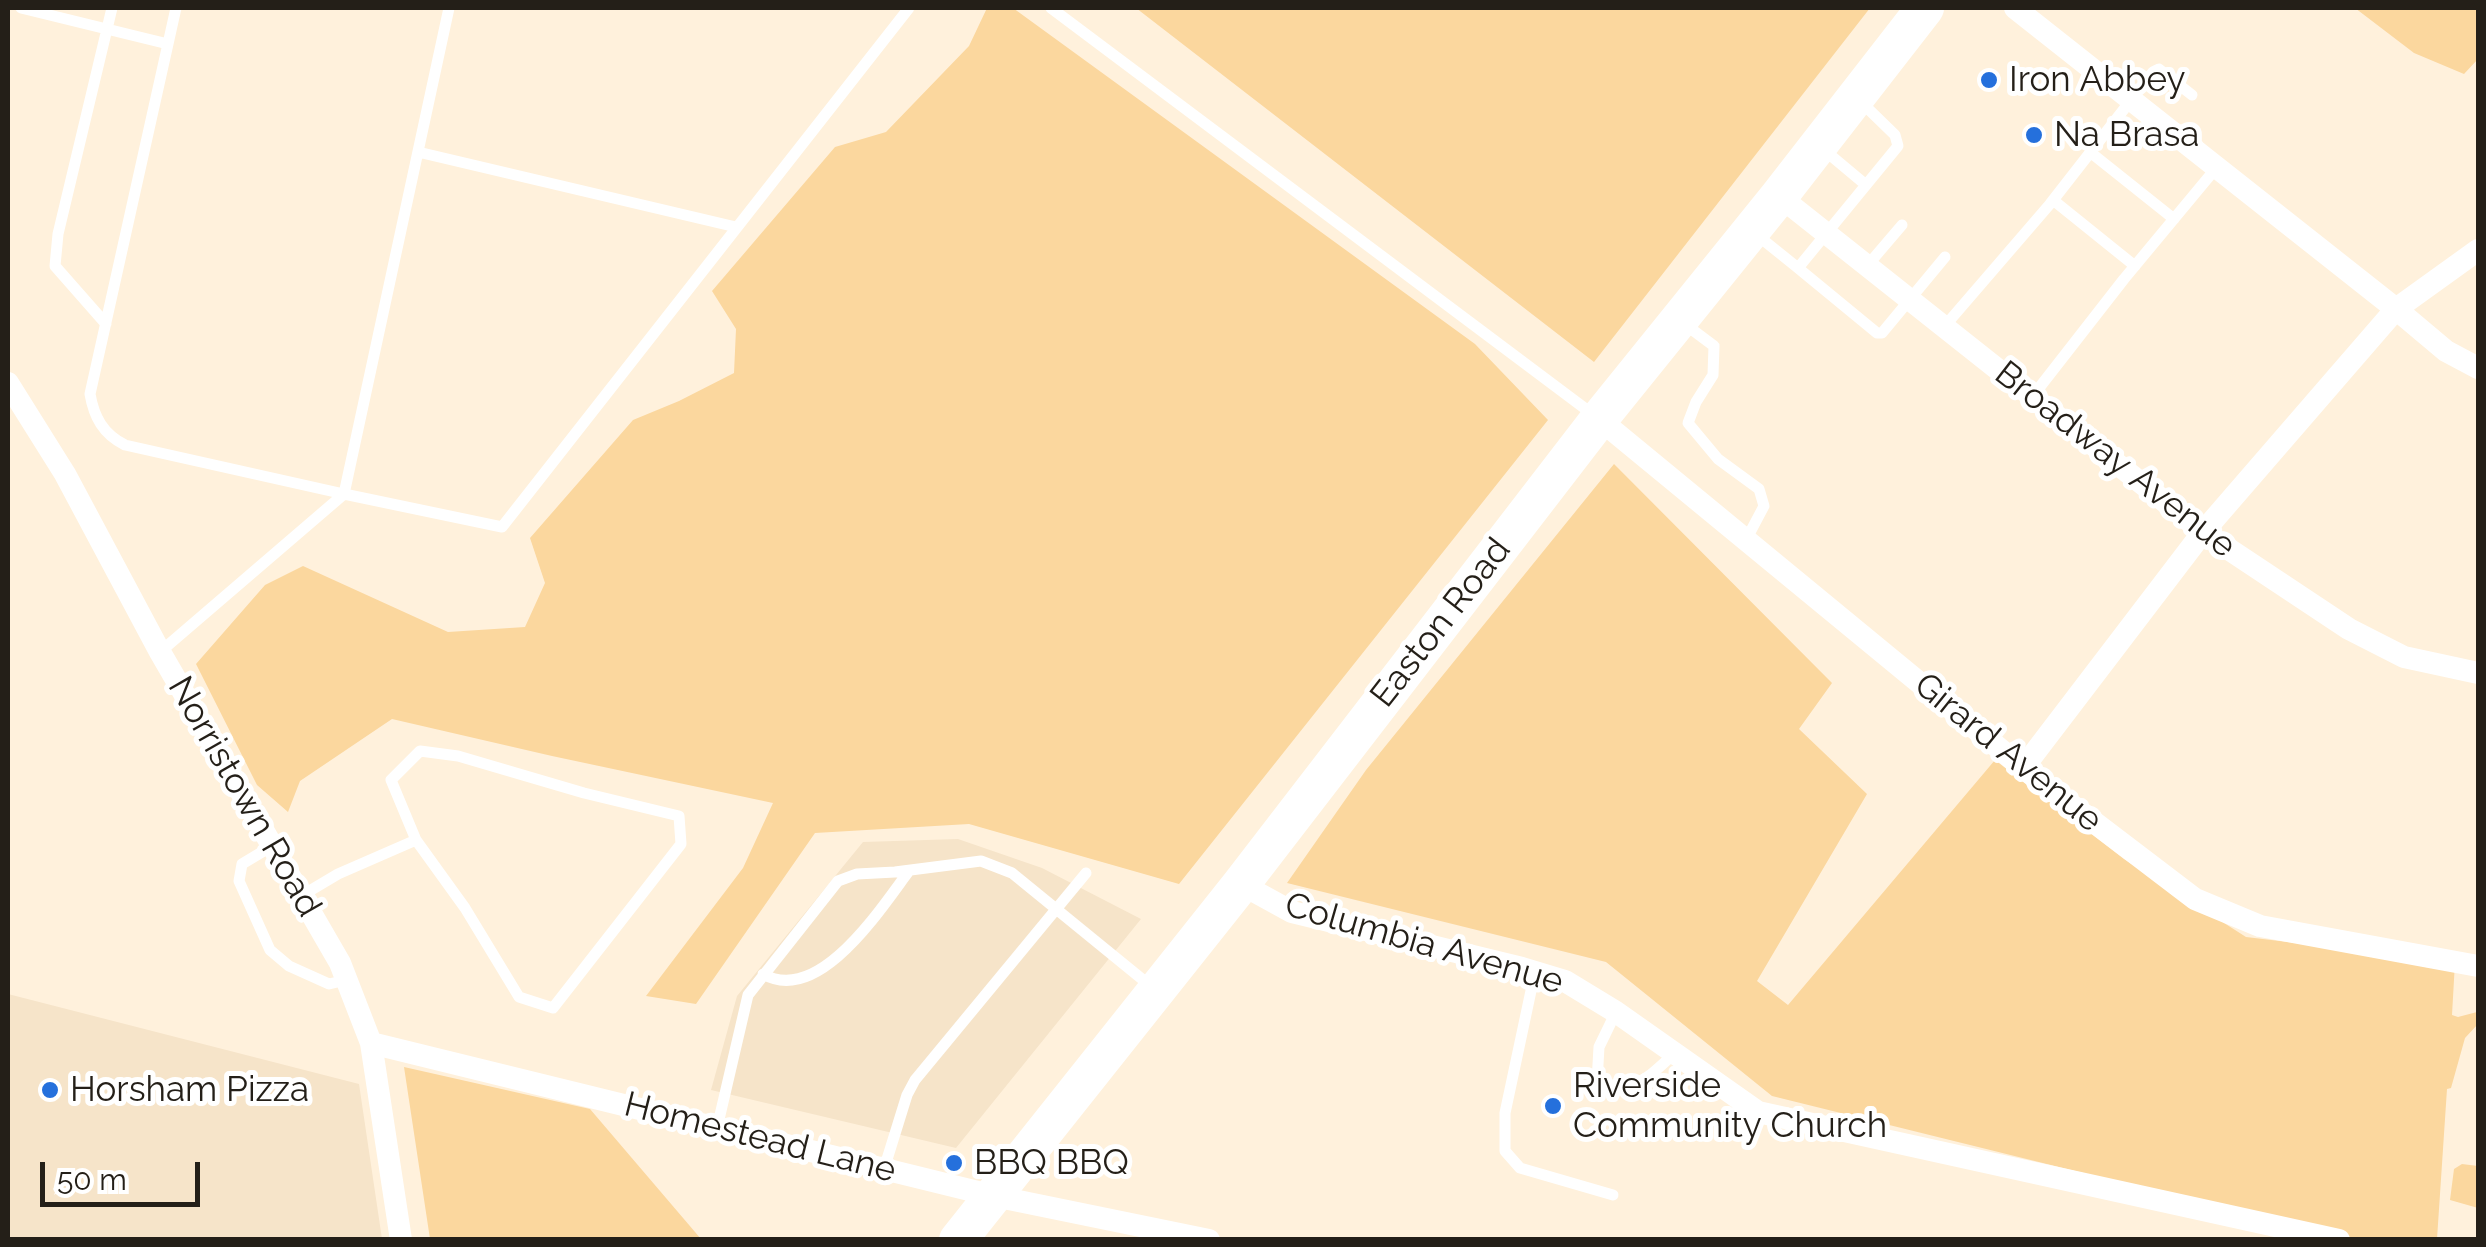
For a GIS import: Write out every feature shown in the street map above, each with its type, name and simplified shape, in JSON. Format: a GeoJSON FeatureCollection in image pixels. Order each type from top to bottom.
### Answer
{"type":"FeatureCollection","features":[{"type":"Feature","properties":{"kind":"highway","name":"Easton Road"},"geometry":{"type":"LineString","coordinates":[[958,1240],[1241,884],[1598,419],[1925,8]]}},
{"type":"Feature","properties":{"kind":"street"},"geometry":{"type":"LineString","coordinates":[[2015,8],[2446,351],[2478,368]]}},
{"type":"Feature","properties":{"kind":"street","name":"Broadway Avenue"},"geometry":{"type":"LineString","coordinates":[[1778,196],[2203,532],[2349,630],[2404,656],[2478,673]]}},
{"type":"Feature","properties":{"kind":"street"},"geometry":{"type":"LineString","coordinates":[[2023,768],[2203,532],[2396,309],[2478,250]]}},
{"type":"Feature","properties":{"kind":"street","name":"Norristown Road"},"geometry":{"type":"LineString","coordinates":[[8,383],[65,474],[160,652],[340,963],[371,1043],[401,1240]]}},
{"type":"Feature","properties":{"kind":"street","name":"Girard Avenue"},"geometry":{"type":"LineString","coordinates":[[1598,419],[2023,768],[2194,899],[2260,926],[2478,966]]}},
{"type":"Feature","properties":{"kind":"street","name":"Columbia Avenue"},"geometry":{"type":"LineString","coordinates":[[1241,884],[1292,912],[1565,981],[1758,1112],[2339,1240]]}},
{"type":"Feature","properties":{"kind":"street","name":"Homestead Lane"},"geometry":{"type":"LineString","coordinates":[[371,1043],[994,1196],[1210,1240]]}},
{"type":"Feature","properties":{"kind":"lane"},"geometry":{"type":"LineString","coordinates":[[21,8],[168,44]]}},
{"type":"Feature","properties":{"kind":"lane"},"geometry":{"type":"LineString","coordinates":[[106,324],[54,266],[58,234],[112,8]]}},
{"type":"Feature","properties":{"kind":"lane"},"geometry":{"type":"LineString","coordinates":[[176,8],[90,394],[102,428],[112,439],[125,444],[502,527],[909,8]]}},
{"type":"Feature","properties":{"kind":"lane"},"geometry":{"type":"LineString","coordinates":[[160,652],[344,494],[449,8]]}},
{"type":"Feature","properties":{"kind":"lane"},"geometry":{"type":"LineString","coordinates":[[888,8],[897,23]]}},
{"type":"Feature","properties":{"kind":"lane"},"geometry":{"type":"LineString","coordinates":[[1051,8],[1598,419]]}},
{"type":"Feature","properties":{"kind":"lane"},"geometry":{"type":"LineString","coordinates":[[1944,327],[2053,200],[2153,72],[2159,68],[2192,95]]}},
{"type":"Feature","properties":{"kind":"lane"},"geometry":{"type":"LineString","coordinates":[[1798,268],[1898,146],[1895,136],[1856,97]]}},
{"type":"Feature","properties":{"kind":"lane"},"geometry":{"type":"LineString","coordinates":[[1818,145],[1866,185]]}},
{"type":"Feature","properties":{"kind":"lane"},"geometry":{"type":"LineString","coordinates":[[418,152],[736,226]]}},
{"type":"Feature","properties":{"kind":"lane"},"geometry":{"type":"LineString","coordinates":[[2090,152],[2174,219]]}},
{"type":"Feature","properties":{"kind":"lane"},"geometry":{"type":"LineString","coordinates":[[2032,397],[2217,167]]}},
{"type":"Feature","properties":{"kind":"lane"},"geometry":{"type":"LineString","coordinates":[[2053,200],[2135,266]]}},
{"type":"Feature","properties":{"kind":"lane"},"geometry":{"type":"LineString","coordinates":[[1867,266],[1902,225]]}},
{"type":"Feature","properties":{"kind":"lane"},"geometry":{"type":"LineString","coordinates":[[1751,230],[1877,333],[1882,333],[1945,257]]}},
{"type":"Feature","properties":{"kind":"lane"},"geometry":{"type":"LineString","coordinates":[[1679,319],[1714,346],[1713,375],[1688,423],[1718,459],[1759,489],[1764,506],[1746,540]]}},
{"type":"Feature","properties":{"kind":"lane"},"geometry":{"type":"LineString","coordinates":[[420,751],[458,756],[680,816],[681,844],[553,1008],[519,997],[465,908],[416,840],[391,780],[420,751]]}},
{"type":"Feature","properties":{"kind":"lane"},"geometry":{"type":"LineString","coordinates":[[301,896],[338,874],[416,840]]}},
{"type":"Feature","properties":{"kind":"lane"},"geometry":{"type":"LineString","coordinates":[[272,846],[242,864],[238,881],[270,950],[288,966],[329,984],[347,980]]}},
{"type":"Feature","properties":{"kind":"lane"},"geometry":{"type":"LineString","coordinates":[[717,1128],[748,995],[838,881],[857,874],[981,861],[1012,873],[1156,991]]}},
{"type":"Feature","properties":{"kind":"lane"},"geometry":{"type":"LineString","coordinates":[[763,974],[774,980],[795,979],[824,969],[860,934],[909,870]]}},
{"type":"Feature","properties":{"kind":"lane"},"geometry":{"type":"LineString","coordinates":[[884,1169],[915,1080],[1086,873]]}},
{"type":"Feature","properties":{"kind":"lane"},"geometry":{"type":"LineString","coordinates":[[1535,972],[1505,1112],[1504,1151],[1520,1168],[1613,1196]]}},
{"type":"Feature","properties":{"kind":"lane"},"geometry":{"type":"LineString","coordinates":[[1616,1012],[1599,1047],[1597,1082],[1618,1088],[1644,1081],[1675,1053]]}},
{"type":"Feature","properties":{"kind":"shaded area"},"geometry":{"type":"Polygon","coordinates":[[[987,8],[1013,8],[1475,344],[1548,420],[1179,884],[969,824],[815,833],[696,1004],[646,996],[743,868],[773,803],[392,719],[300,781],[288,812],[257,785],[196,664],[265,585],[303,566],[448,632],[525,627],[545,583],[530,538],[633,420],[734,373],[736,329],[712,291],[835,147],[886,132],[969,46],[987,8]]]}},
{"type":"Feature","properties":{"kind":"shaded area"},"geometry":{"type":"Polygon","coordinates":[[[1136,8],[1870,8],[1594,362],[1136,8]]]}},
{"type":"Feature","properties":{"kind":"shaded area"},"geometry":{"type":"Polygon","coordinates":[[[2355,8],[2478,8],[2478,59],[2464,74],[2414,53],[2355,8]]]}},
{"type":"Feature","properties":{"kind":"shaded area"},"geometry":{"type":"Polygon","coordinates":[[[1614,464],[1832,683],[1799,729],[1867,794],[1757,981],[1788,1005],[1995,760],[2124,859],[2246,937],[2455,962],[2452,1015],[2477,1012],[2478,1024],[2465,1038],[2451,1088],[2447,1089],[2437,1239],[2350,1239],[1772,1096],[1606,962],[1287,883],[1366,770],[1614,464]]]}},
{"type":"Feature","properties":{"kind":"shaded area"},"geometry":{"type":"Polygon","coordinates":[[[958,839],[1042,868],[1141,919],[956,1148],[711,1090],[737,996],[863,842],[958,839]]]}},
{"type":"Feature","properties":{"kind":"shaded area"},"geometry":{"type":"Polygon","coordinates":[[[8,994],[359,1084],[382,1239],[8,1239],[8,994]]]}},
{"type":"Feature","properties":{"kind":"shaded area"},"geometry":{"type":"Polygon","coordinates":[[[404,1067],[590,1109],[701,1239],[430,1239],[404,1067]]]}},
{"type":"Feature","properties":{"kind":"shaded area"},"geometry":{"type":"Polygon","coordinates":[[[2462,1164],[2478,1166],[2478,1208],[2450,1200],[2454,1169],[2462,1164]]]}},
{"type":"Feature","properties":{"kind":"place","name":"Iron Abbey"},"geometry":{"type":"Point","coordinates":[1989,80]}},
{"type":"Feature","properties":{"kind":"place","name":"Na Brasa"},"geometry":{"type":"Point","coordinates":[2034,135]}},
{"type":"Feature","properties":{"kind":"place","name":"Horsham Pizza"},"geometry":{"type":"Point","coordinates":[50,1090]}},
{"type":"Feature","properties":{"kind":"place","name":"Riverside Community Church"},"geometry":{"type":"Point","coordinates":[1553,1106]}},
{"type":"Feature","properties":{"kind":"place","name":"BBQ BBQ"},"geometry":{"type":"Point","coordinates":[954,1163]}}]}
